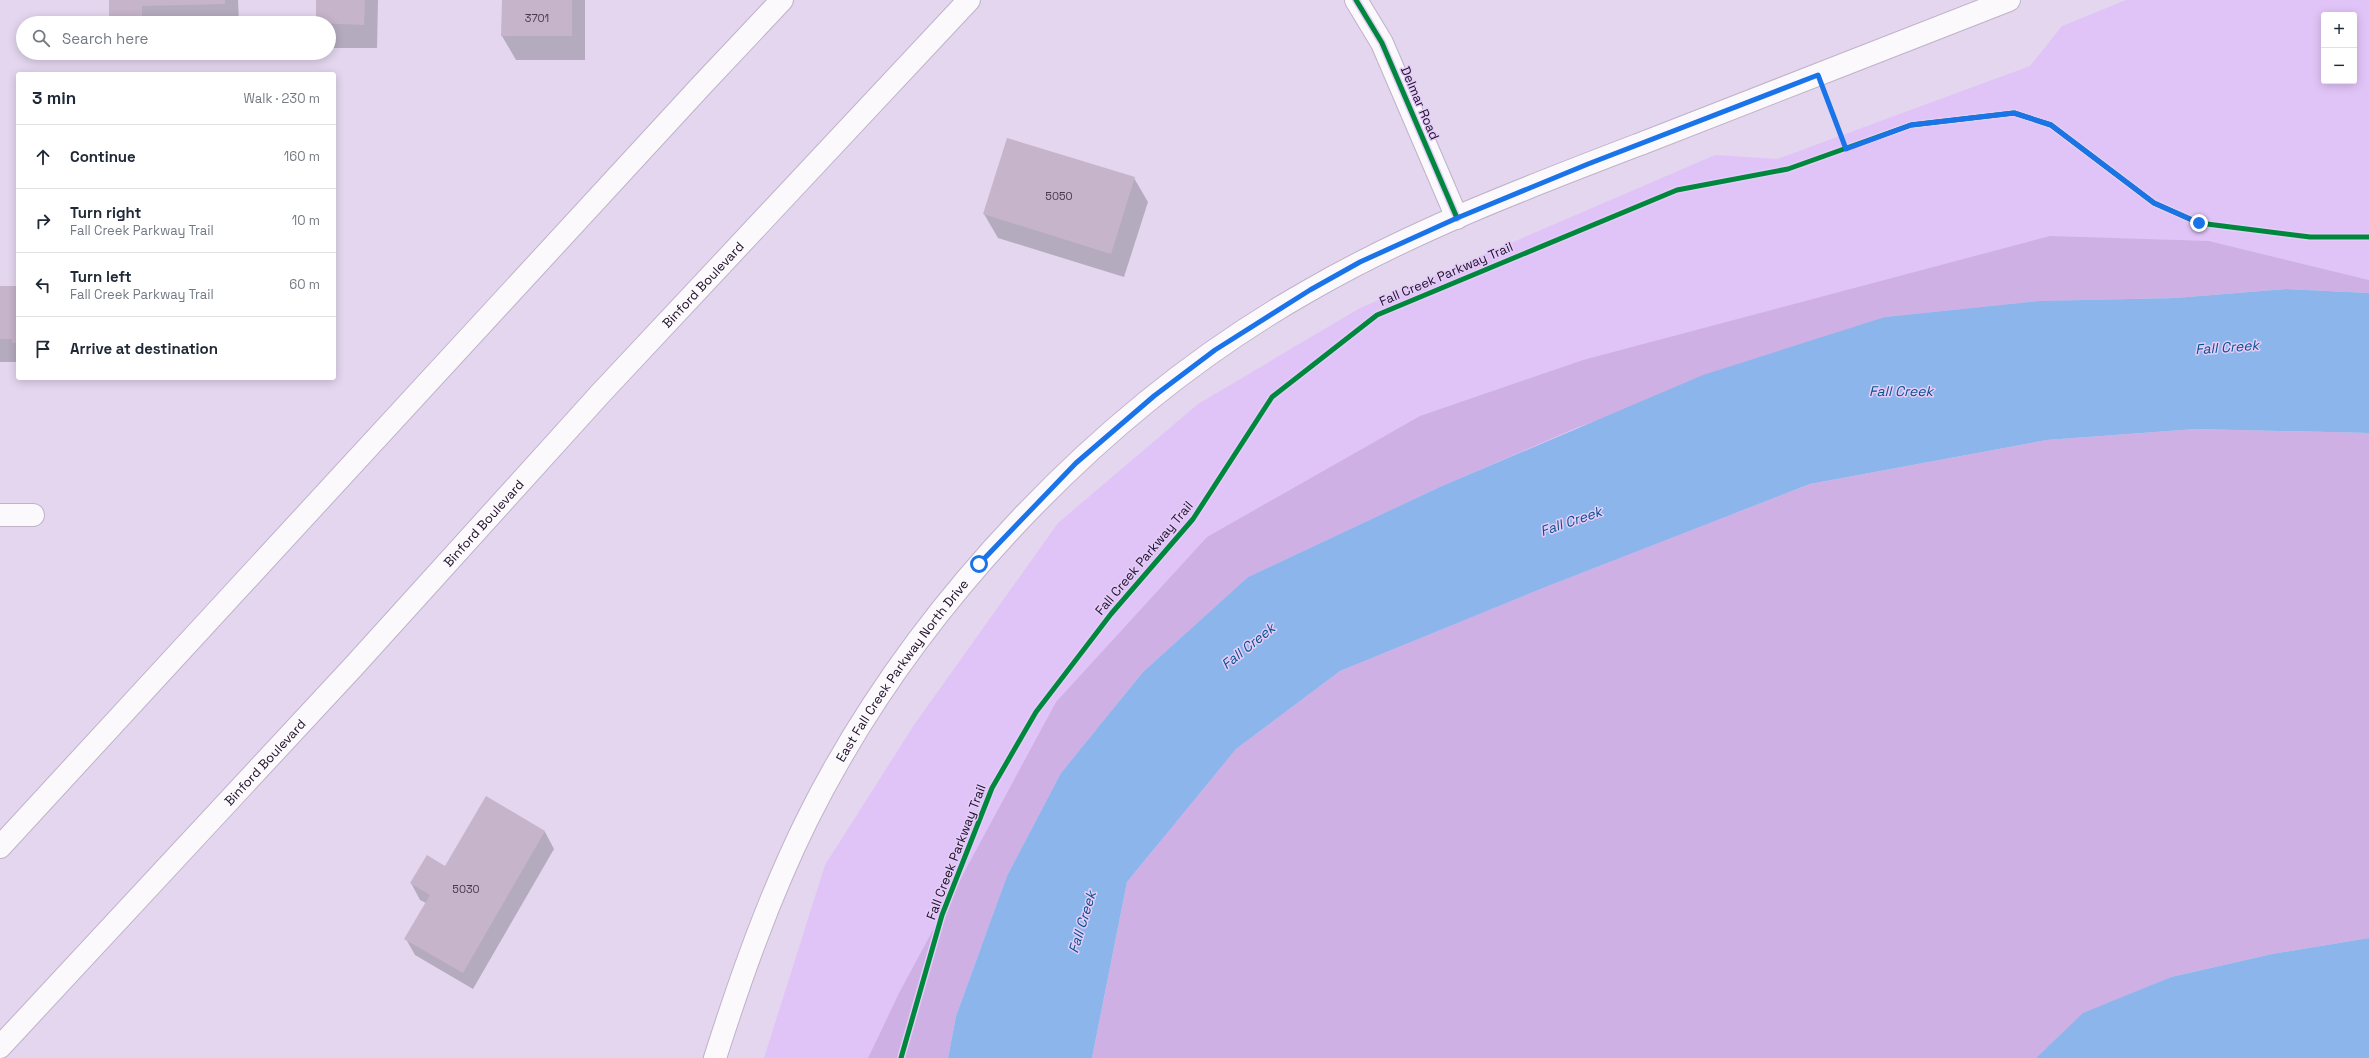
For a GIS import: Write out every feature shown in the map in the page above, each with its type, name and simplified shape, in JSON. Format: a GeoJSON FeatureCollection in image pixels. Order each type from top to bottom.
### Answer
{"type":"FeatureCollection","features":[{"type":"Feature","properties":{"kind":"main road"},"geometry":{"type":"LineString","coordinates":[[0,847],[782,0]]}},
{"type":"Feature","properties":{"kind":"main road","name":"Binford Boulevard"},"geometry":{"type":"LineString","coordinates":[[0,1047],[354,666],[601,393],[969,0]]}},
{"type":"Feature","properties":{"kind":"main road","name":"Delmar Road"},"geometry":{"type":"LineString","coordinates":[[1356,0],[1382,42],[1457,218]]}},
{"type":"Feature","properties":{"kind":"main road","name":"East Fall Creek Parkway North Drive"},"geometry":{"type":"LineString","coordinates":[[715,1058],[747,959],[806,821],[862,723],[909,653],[979,564],[1076,463],[1177,377],[1215,350],[1310,290],[1360,262],[1457,218],[1588,164],[2009,0]]}},
{"type":"Feature","properties":{"kind":"main road"},"geometry":{"type":"LineString","coordinates":[[0,515],[33,515]]}},
{"type":"Feature","properties":{"kind":"path"},"geometry":{"type":"LineString","coordinates":[[1818,75],[1846,149]]}},
{"type":"Feature","properties":{"kind":"path"},"geometry":{"type":"LineString","coordinates":[[1839,151],[1853,146]]}},
{"type":"Feature","properties":{"kind":"shaded area"},"geometry":{"type":"Polygon","coordinates":[[[2126,0],[2369,0],[2369,280],[2209,241],[899,993],[868,1058],[764,1058],[825,865],[914,725],[1058,523],[1198,404],[1360,308],[1715,155],[1777,159],[2030,66],[2062,26],[2126,0]]]}},
{"type":"Feature","properties":{"kind":"shaded area"},"geometry":{"type":"Polygon","coordinates":[[[2050,236],[2209,241],[2369,280],[2369,293],[2286,289],[2175,298],[2039,301],[1885,317],[1576,428],[1442,486],[1248,577],[1143,672],[1061,773],[1007,876],[956,1016],[948,1058],[868,1058],[899,993],[1056,702],[1207,537],[1420,416],[1583,360],[2050,236]]]}},
{"type":"Feature","properties":{"kind":"shaded area"},"geometry":{"type":"Polygon","coordinates":[[[2196,429],[2369,433],[2369,938],[2272,954],[2171,977],[2083,1014],[2036,1058],[1092,1058],[1127,882],[1236,749],[1340,671],[1543,588],[1810,484],[2047,440],[2196,429]]]}},
{"type":"Feature","properties":{"kind":"water","name":"Fall Creek"},"geometry":{"type":"Polygon","coordinates":[[[2286,289],[2369,293],[2369,433],[2196,429],[2047,440],[1810,484],[1543,588],[1340,671],[1236,749],[1127,882],[1092,1058],[948,1058],[956,1016],[1007,876],[1061,773],[1143,672],[1248,577],[1442,486],[1703,375],[1885,317],[2039,301],[2175,298],[2286,289]]]}},
{"type":"Feature","properties":{"kind":"water"},"geometry":{"type":"Polygon","coordinates":[[[2369,938],[2369,1058],[2036,1058],[2083,1013],[2171,977],[2272,954],[2369,938]]]}},
{"type":"Feature","properties":{"kind":"building"},"geometry":{"type":"Polygon","coordinates":[[[109,0],[225,0],[225,4],[142,6],[142,16],[109,16],[109,0]]]}},
{"type":"Feature","properties":{"kind":"building"},"geometry":{"type":"Polygon","coordinates":[[[316,0],[365,0],[364,25],[336,24],[336,16],[316,16],[316,0]]]}},
{"type":"Feature","properties":{"kind":"building"},"geometry":{"type":"Polygon","coordinates":[[[502,0],[572,0],[572,36],[501,36],[502,0]]]}},
{"type":"Feature","properties":{"kind":"building"},"geometry":{"type":"Polygon","coordinates":[[[1007,138],[1135,177],[1111,254],[983,214],[1007,138]]]}},
{"type":"Feature","properties":{"kind":"building"},"geometry":{"type":"Polygon","coordinates":[[[0,286],[16,286],[16,343],[12,343],[12,339],[0,339],[0,286]]]}},
{"type":"Feature","properties":{"kind":"building"},"geometry":{"type":"Polygon","coordinates":[[[486,796],[545,831],[463,973],[404,939],[430,895],[410,883],[427,855],[445,866],[486,796]]]}},
{"type":"Feature","properties":{"kind":"cycle path"},"geometry":{"type":"LineString","coordinates":[[1356,0],[1382,43],[1457,218]]}},
{"type":"Feature","properties":{"kind":"cycle path","name":"Fall Creek Parkway Trail"},"geometry":{"type":"LineString","coordinates":[[901,1058],[942,915],[992,788],[1036,712],[1111,614],[1193,519],[1272,397],[1377,315],[1677,190],[1788,169],[1911,125],[2014,113],[2051,125],[2154,203],[2199,223],[2310,237],[2369,237]]}},
{"type":"Feature","properties":{"kind":"route"},"geometry":{"type":"LineString","coordinates":[[979,564],[1076,463],[1154,396],[1177,377],[1192,368],[1215,350],[1310,290],[1360,262],[1457,218],[1588,164],[1818,75],[1846,149],[1911,125],[2014,113],[2051,125],[2154,203],[2199,223]]}}]}
